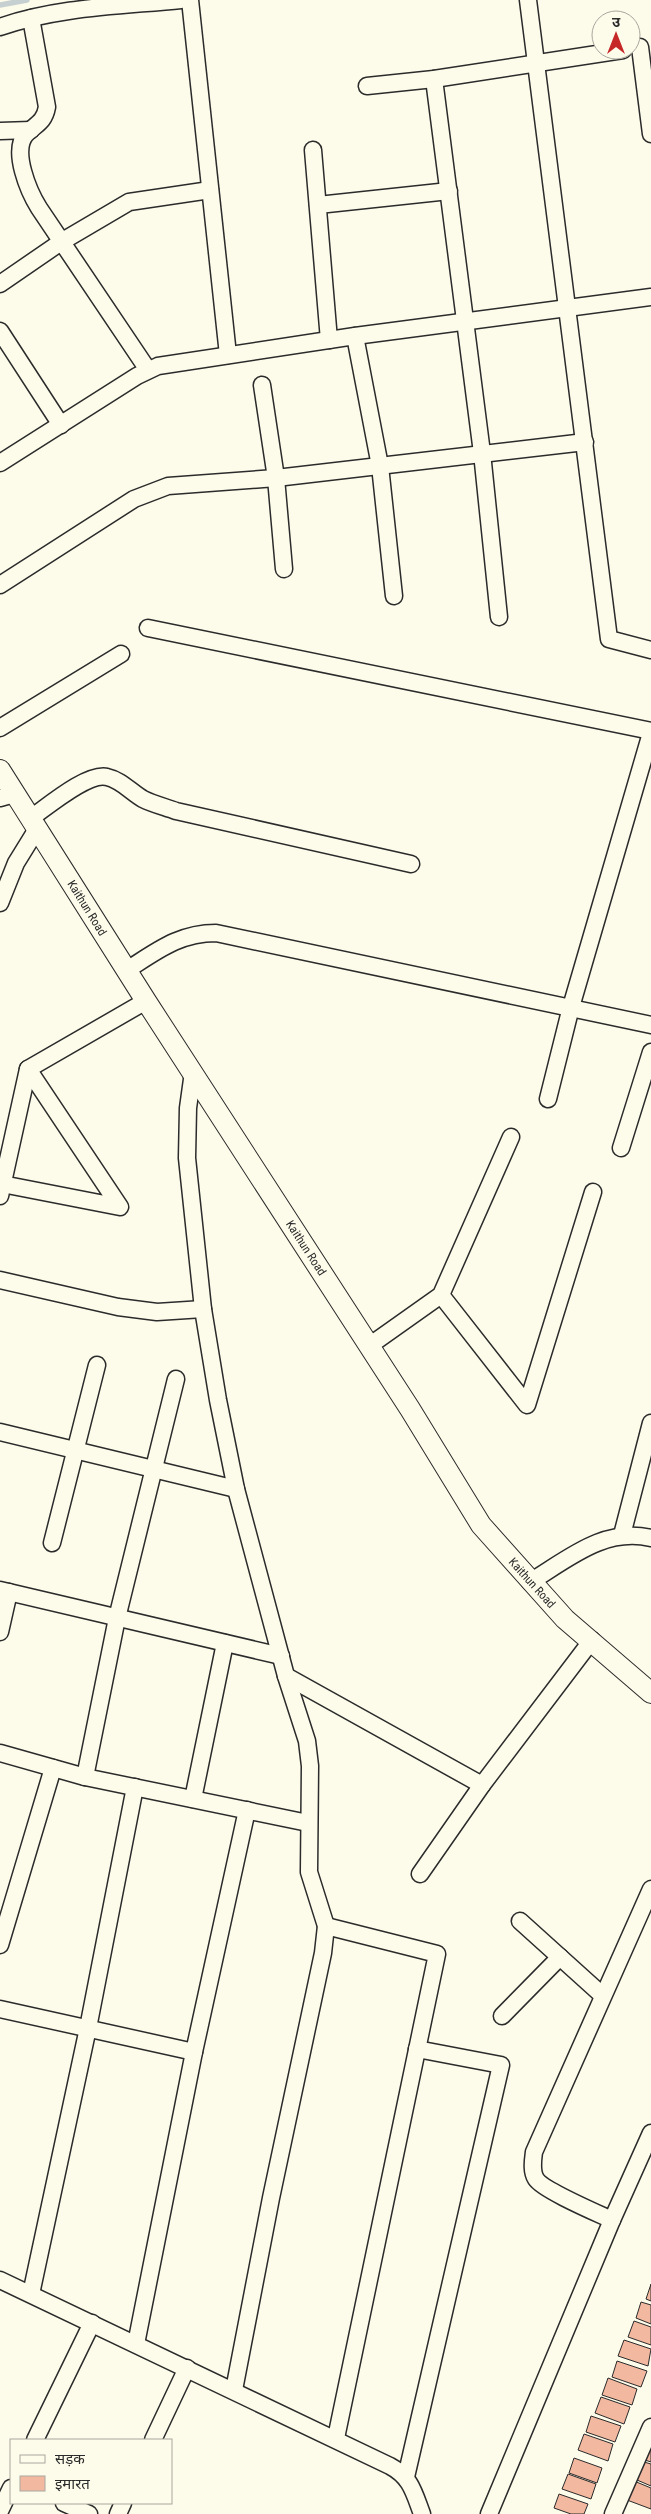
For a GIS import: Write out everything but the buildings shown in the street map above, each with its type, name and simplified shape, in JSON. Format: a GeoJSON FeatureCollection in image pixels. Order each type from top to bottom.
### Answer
{"type":"FeatureCollection","features":[{"type":"Feature","properties":{"kind":"street"},"geometry":{"type":"LineString","coordinates":[[0,27],[31,18],[181,0]]}},
{"type":"Feature","properties":{"kind":"street"},"geometry":{"type":"LineString","coordinates":[[190,0],[228,355]]}},
{"type":"Feature","properties":{"kind":"street"},"geometry":{"type":"LineString","coordinates":[[528,0],[609,639],[651,650]]}},
{"type":"Feature","properties":{"kind":"street"},"geometry":{"type":"LineString","coordinates":[[31,18],[46,107],[44,118],[26,134],[21,145],[25,181],[30,194],[61,242],[148,370]]}},
{"type":"Feature","properties":{"kind":"street"},"geometry":{"type":"LineString","coordinates":[[641,47],[651,134]]}},
{"type":"Feature","properties":{"kind":"street"},"geometry":{"type":"LineString","coordinates":[[367,86],[434,79],[591,55]]}},
{"type":"Feature","properties":{"kind":"street"},"geometry":{"type":"LineString","coordinates":[[434,79],[482,453],[499,617]]}},
{"type":"Feature","properties":{"kind":"street"},"geometry":{"type":"LineString","coordinates":[[0,131],[31,130]]}},
{"type":"Feature","properties":{"kind":"street"},"geometry":{"type":"LineString","coordinates":[[313,150],[329,340]]}},
{"type":"Feature","properties":{"kind":"street"},"geometry":{"type":"LineString","coordinates":[[0,284],[61,242],[129,202],[210,190]]}},
{"type":"Feature","properties":{"kind":"street"},"geometry":{"type":"LineString","coordinates":[[318,205],[449,191]]}},
{"type":"Feature","properties":{"kind":"street"},"geometry":{"type":"LineString","coordinates":[[0,464],[148,370],[175,362],[651,297]]}},
{"type":"Feature","properties":{"kind":"street"},"geometry":{"type":"LineString","coordinates":[[0,331],[61,425]]}},
{"type":"Feature","properties":{"kind":"street"},"geometry":{"type":"LineString","coordinates":[[355,336],[380,466],[394,596]]}},
{"type":"Feature","properties":{"kind":"street"},"geometry":{"type":"LineString","coordinates":[[262,385],[276,478],[284,569]]}},
{"type":"Feature","properties":{"kind":"street"},"geometry":{"type":"LineString","coordinates":[[0,585],[145,493],[175,486],[276,478],[584,442]]}},
{"type":"Feature","properties":{"kind":"street"},"geometry":{"type":"LineString","coordinates":[[148,628],[651,732],[571,1008],[548,1099]]}},
{"type":"Feature","properties":{"kind":"street"},"geometry":{"type":"LineString","coordinates":[[0,728],[121,654]]}},
{"type":"Feature","properties":{"kind":"street","name":"Kaithun Road"},"geometry":{"type":"LineString","coordinates":[[0,770],[7,796],[34,823],[146,1002],[370,1346],[481,1525],[565,1619],[592,1640],[651,1694]]}},
{"type":"Feature","properties":{"kind":"street"},"geometry":{"type":"LineString","coordinates":[[0,903],[34,823],[90,779],[105,776],[118,782],[143,799],[176,811],[411,864]]}},
{"type":"Feature","properties":{"kind":"street"},"geometry":{"type":"LineString","coordinates":[[126,970],[178,938],[192,934],[216,932],[651,1025]]}},
{"type":"Feature","properties":{"kind":"street"},"geometry":{"type":"LineString","coordinates":[[28,1070],[120,1207],[1,1190],[28,1070],[146,1002]]}},
{"type":"Feature","properties":{"kind":"street"},"geometry":{"type":"LineString","coordinates":[[621,1148],[651,1052]]}},
{"type":"Feature","properties":{"kind":"street"},"geometry":{"type":"LineString","coordinates":[[193,1072],[188,1108],[187,1158],[203,1309],[218,1400],[236,1489],[286,1676],[307,1741],[310,1766],[309,1872],[326,1926],[323,1953],[273,2188],[234,2390]]}},
{"type":"Feature","properties":{"kind":"street"},"geometry":{"type":"LineString","coordinates":[[370,1346],[441,1295],[511,1137]]}},
{"type":"Feature","properties":{"kind":"street"},"geometry":{"type":"LineString","coordinates":[[441,1295],[527,1405],[592,1192]]}},
{"type":"Feature","properties":{"kind":"street"},"geometry":{"type":"LineString","coordinates":[[0,1280],[118,1307],[157,1312],[203,1309]]}},
{"type":"Feature","properties":{"kind":"street"},"geometry":{"type":"LineString","coordinates":[[52,1543],[97,1365]]}},
{"type":"Feature","properties":{"kind":"street"},"geometry":{"type":"LineString","coordinates":[[85,1777],[117,1618],[176,1379]]}},
{"type":"Feature","properties":{"kind":"street"},"geometry":{"type":"LineString","coordinates":[[622,1535],[651,1423]]}},
{"type":"Feature","properties":{"kind":"street"},"geometry":{"type":"LineString","coordinates":[[0,1432],[236,1489]]}},
{"type":"Feature","properties":{"kind":"street"},"geometry":{"type":"LineString","coordinates":[[530,1582],[594,1544],[622,1535],[651,1538]]}},
{"type":"Feature","properties":{"kind":"street"},"geometry":{"type":"LineString","coordinates":[[0,1632],[4,1591],[281,1656]]}},
{"type":"Feature","properties":{"kind":"street"},"geometry":{"type":"LineString","coordinates":[[420,1874],[482,1785],[592,1640]]}},
{"type":"Feature","properties":{"kind":"street"},"geometry":{"type":"LineString","coordinates":[[193,1800],[225,1643]]}},
{"type":"Feature","properties":{"kind":"street"},"geometry":{"type":"LineString","coordinates":[[286,1676],[482,1785]]}},
{"type":"Feature","properties":{"kind":"street"},"geometry":{"type":"LineString","coordinates":[[0,1753],[85,1777],[308,1823]]}},
{"type":"Feature","properties":{"kind":"street"},"geometry":{"type":"LineString","coordinates":[[0,1945],[53,1768]]}},
{"type":"Feature","properties":{"kind":"street"},"geometry":{"type":"LineString","coordinates":[[31,2294],[88,2028],[134,1787]]}},
{"type":"Feature","properties":{"kind":"street"},"geometry":{"type":"LineString","coordinates":[[136,2344],[194,2052],[247,1810]]}},
{"type":"Feature","properties":{"kind":"street"},"geometry":{"type":"LineString","coordinates":[[612,2220],[542,2185],[537,2180],[533,2167],[534,2152],[602,1995],[651,1889]]}},
{"type":"Feature","properties":{"kind":"street"},"geometry":{"type":"LineString","coordinates":[[520,1921],[602,1995]]}},
{"type":"Feature","properties":{"kind":"street"},"geometry":{"type":"LineString","coordinates":[[326,1926],[437,1954],[336,2438]]}},
{"type":"Feature","properties":{"kind":"street"},"geometry":{"type":"LineString","coordinates":[[502,2016],[560,1957]]}},
{"type":"Feature","properties":{"kind":"street"},"geometry":{"type":"LineString","coordinates":[[0,2009],[194,2052]]}},
{"type":"Feature","properties":{"kind":"street"},"geometry":{"type":"LineString","coordinates":[[406,2477],[501,2065],[417,2048]]}},
{"type":"Feature","properties":{"kind":"street"},"geometry":{"type":"LineString","coordinates":[[489,2514],[612,2220],[651,2133]]}},
{"type":"Feature","properties":{"kind":"street"},"geometry":{"type":"LineString","coordinates":[[0,2280],[336,2438],[390,2466],[406,2477],[411,2484],[422,2514]]}},
{"type":"Feature","properties":{"kind":"street"},"geometry":{"type":"LineString","coordinates":[[35,2439],[92,2323]]}},
{"type":"Feature","properties":{"kind":"street"},"geometry":{"type":"LineString","coordinates":[[153,2439],[187,2368]]}},
{"type":"Feature","properties":{"kind":"street"},"geometry":{"type":"LineString","coordinates":[[613,2514],[651,2427]]}},
{"type":"Feature","properties":{"kind":"street"},"geometry":{"type":"LineString","coordinates":[[0,2511],[10,2490]]}},
{"type":"Feature","properties":{"kind":"street"},"geometry":{"type":"LineString","coordinates":[[66,2504],[89,2514]]}},
{"type":"Feature","properties":{"kind":"waterway"},"geometry":{"type":"LineString","coordinates":[[0,5],[27,0]]}}]}
